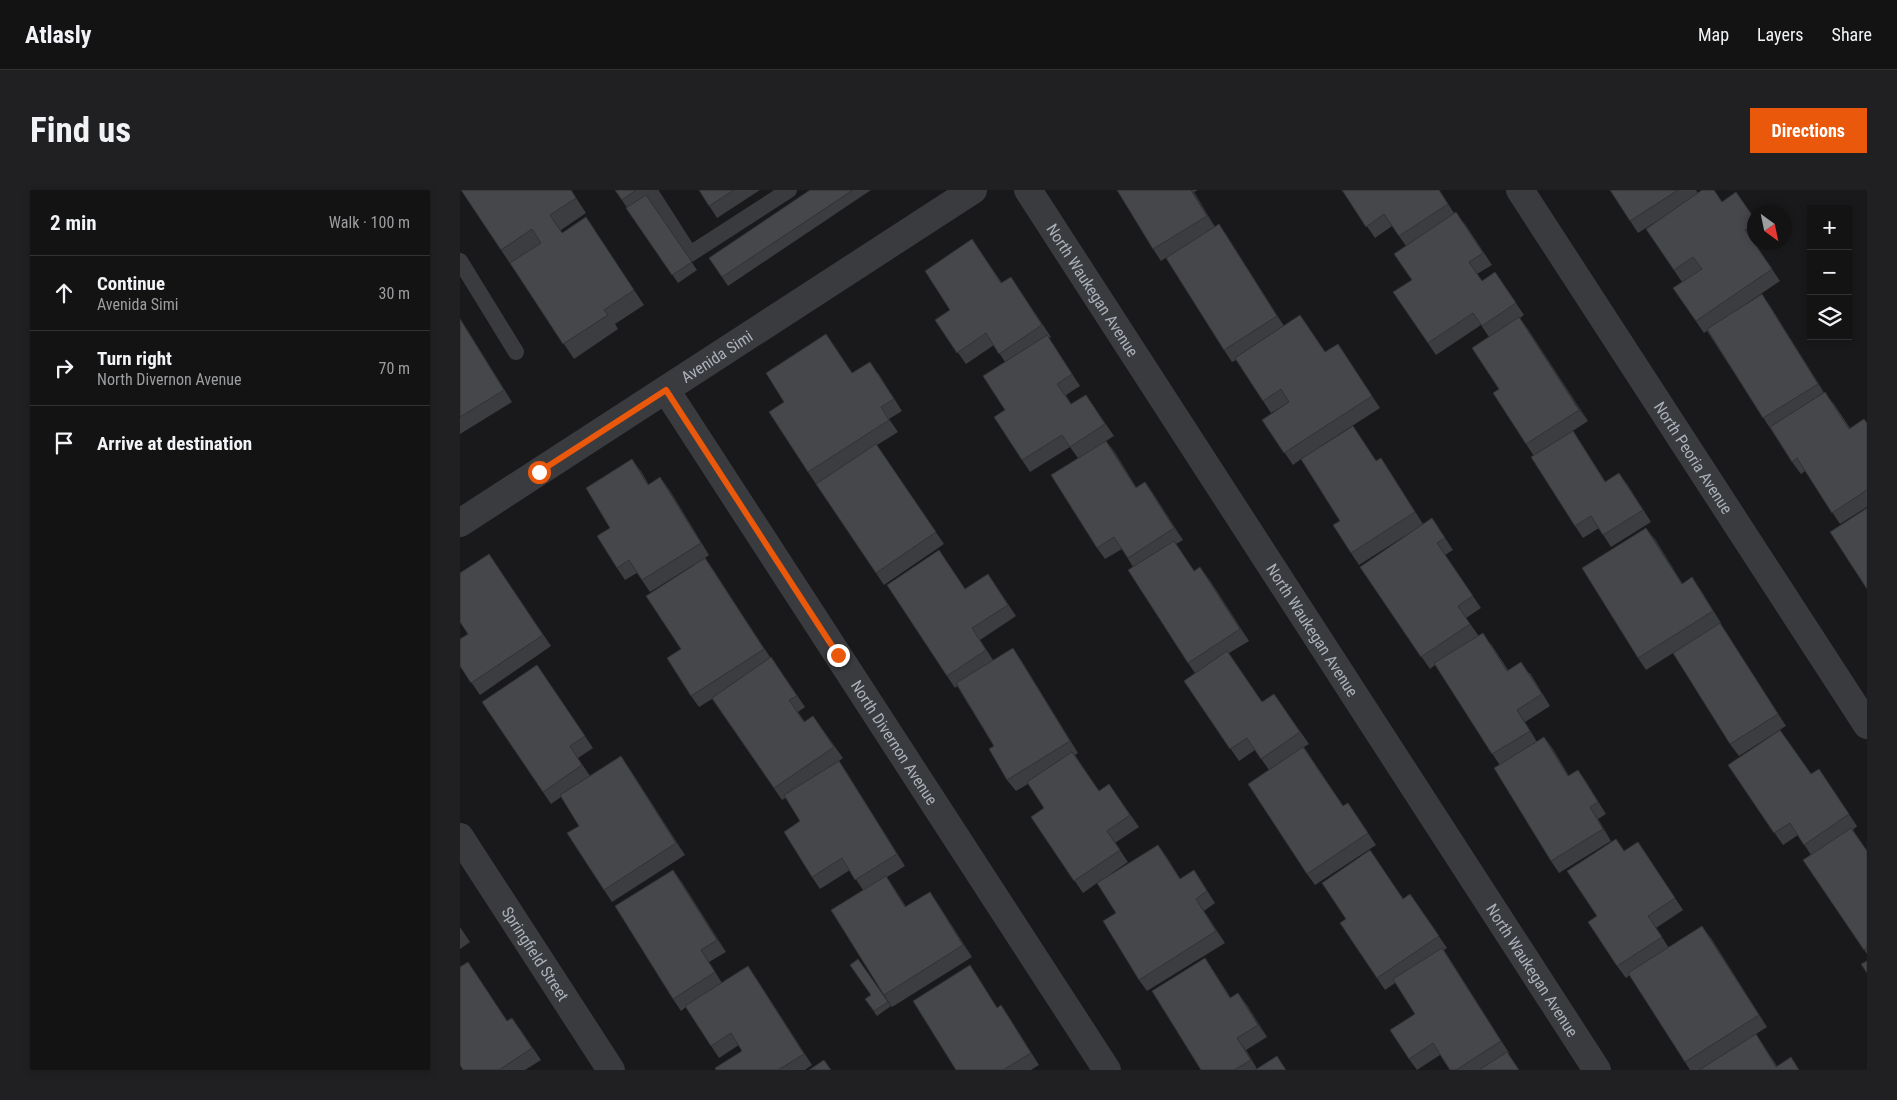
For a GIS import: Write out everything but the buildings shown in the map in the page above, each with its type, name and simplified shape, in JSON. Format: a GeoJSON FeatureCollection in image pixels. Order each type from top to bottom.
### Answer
{"type":"FeatureCollection","features":[{"type":"Feature","properties":{"kind":"street","name":"Avenida Simi"},"geometry":{"type":"LineString","coordinates":[[460,523],[974,190]]}},
{"type":"Feature","properties":{"kind":"street","name":"North Waukegan Avenue"},"geometry":{"type":"LineString","coordinates":[[1028,190],[1597,1070]]}},
{"type":"Feature","properties":{"kind":"street","name":"North Peoria Avenue"},"geometry":{"type":"LineString","coordinates":[[1520,190],[1867,725]]}},
{"type":"Feature","properties":{"kind":"street","name":"North Divernon Avenue"},"geometry":{"type":"LineString","coordinates":[[666,390],[1107,1070]]}},
{"type":"Feature","properties":{"kind":"street","name":"Springfield Street"},"geometry":{"type":"LineString","coordinates":[[460,837],[611,1070]]}},
{"type":"Feature","properties":{"kind":"lane"},"geometry":{"type":"LineString","coordinates":[[649,190],[690,254],[789,190]]}},
{"type":"Feature","properties":{"kind":"lane"},"geometry":{"type":"LineString","coordinates":[[460,261],[465,283],[516,352]]}},
{"type":"Feature","properties":{"kind":"route"},"geometry":{"type":"LineString","coordinates":[[539,472],[666,390],[838,655]]}}]}
